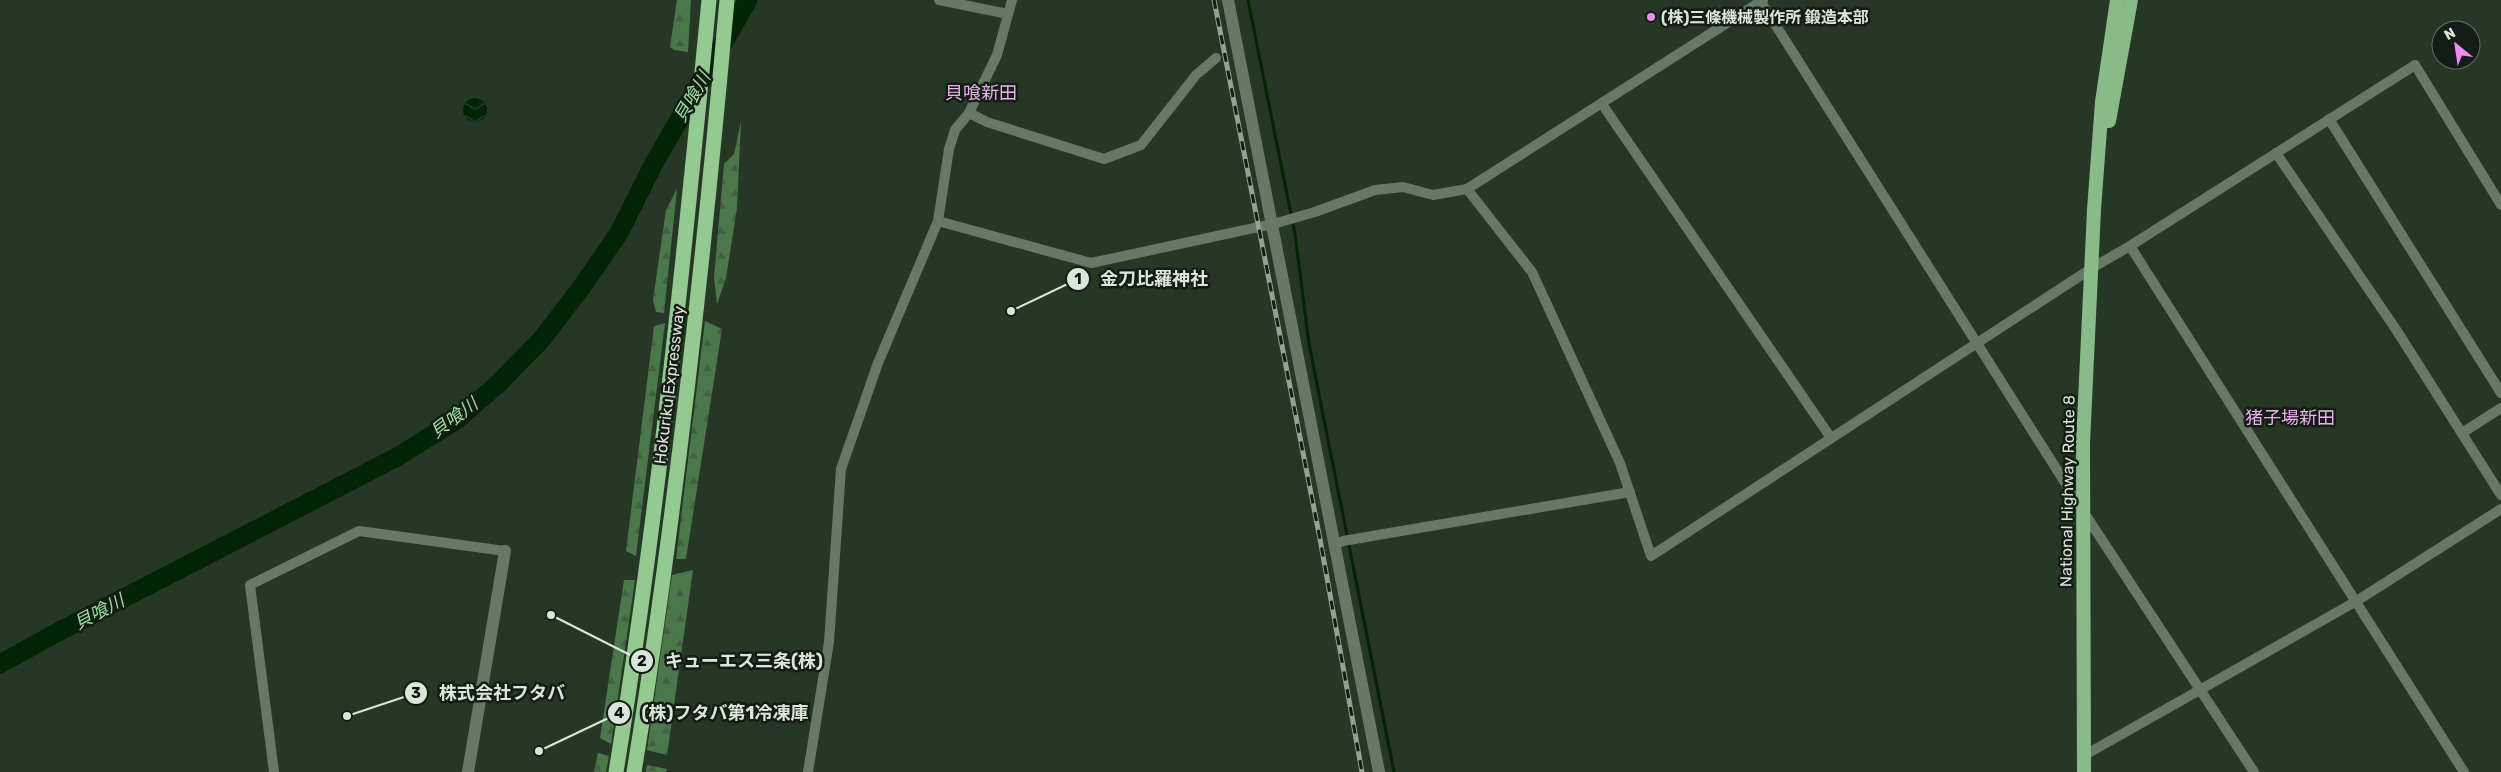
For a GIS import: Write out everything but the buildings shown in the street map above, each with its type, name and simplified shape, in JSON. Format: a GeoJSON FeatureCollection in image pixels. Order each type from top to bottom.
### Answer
{"type":"FeatureCollection","features":[{"type":"Feature","properties":{"kind":"highway","name":"Hokuriku Expressway"},"geometry":{"type":"LineString","coordinates":[[616,772],[654,510],[689,204],[709,0]]}},
{"type":"Feature","properties":{"kind":"highway","name":"Hokuriku Expressway"},"geometry":{"type":"LineString","coordinates":[[634,772],[671,520],[713,163],[727,0]]}},
{"type":"Feature","properties":{"kind":"highway","name":"National Highway Route 8"},"geometry":{"type":"LineString","coordinates":[[2084,772],[2083,443],[2094,210],[2102,102],[2117,0]]}},
{"type":"Feature","properties":{"kind":"highway","name":"National Highway Route 8"},"geometry":{"type":"LineString","coordinates":[[2094,210],[2131,0]]}},
{"type":"Feature","properties":{"kind":"street"},"geometry":{"type":"LineString","coordinates":[[939,0],[1008,14]]}},
{"type":"Feature","properties":{"kind":"street"},"geometry":{"type":"LineString","coordinates":[[808,772],[829,642],[841,469],[878,363],[938,221],[949,149],[954,130],[970,113],[997,55],[1012,0]]}},
{"type":"Feature","properties":{"kind":"street"},"geometry":{"type":"LineString","coordinates":[[1228,0],[1339,543],[1379,772]]}},
{"type":"Feature","properties":{"kind":"street"},"geometry":{"type":"LineString","coordinates":[[938,221],[1091,263],[1273,224],[1315,212],[1374,190],[1403,187],[1433,195],[1467,189],[1762,1],[2083,511],[2254,772]]}},
{"type":"Feature","properties":{"kind":"street"},"geometry":{"type":"LineString","coordinates":[[970,113],[987,122],[1104,159],[1141,145],[1196,75],[1216,58]]}},
{"type":"Feature","properties":{"kind":"street"},"geometry":{"type":"LineString","coordinates":[[1467,189],[1532,272],[1616,454],[1651,556],[2092,268],[2130,246],[2415,65],[2501,205]]}},
{"type":"Feature","properties":{"kind":"street"},"geometry":{"type":"LineString","coordinates":[[1602,104],[1831,438]]}},
{"type":"Feature","properties":{"kind":"street"},"geometry":{"type":"LineString","coordinates":[[2329,120],[2501,393]]}},
{"type":"Feature","properties":{"kind":"street"},"geometry":{"type":"LineString","coordinates":[[2276,153],[2397,331],[2501,495]]}},
{"type":"Feature","properties":{"kind":"street"},"geometry":{"type":"LineString","coordinates":[[2130,246],[2464,772]]}},
{"type":"Feature","properties":{"kind":"street"},"geometry":{"type":"LineString","coordinates":[[2462,433],[2501,408]]}},
{"type":"Feature","properties":{"kind":"street"},"geometry":{"type":"LineString","coordinates":[[1339,543],[1630,492]]}},
{"type":"Feature","properties":{"kind":"street"},"geometry":{"type":"LineString","coordinates":[[2085,754],[2200,687],[2355,602],[2501,509]]}},
{"type":"Feature","properties":{"kind":"street"},"geometry":{"type":"LineString","coordinates":[[274,772],[250,585],[359,531],[505,552],[468,772]]}},
{"type":"Feature","properties":{"kind":"green space"},"geometry":{"type":"Polygon","coordinates":[[[677,0],[691,0],[688,52],[674,50],[670,47],[677,0]]]}},
{"type":"Feature","properties":{"kind":"green space"},"geometry":{"type":"Polygon","coordinates":[[[741,121],[737,208],[726,278],[717,304],[714,278],[724,164],[734,154],[741,121]]]}},
{"type":"Feature","properties":{"kind":"green space"},"geometry":{"type":"Polygon","coordinates":[[[677,189],[664,313],[656,312],[653,300],[666,210],[677,189]]]}},
{"type":"Feature","properties":{"kind":"green space"},"geometry":{"type":"Polygon","coordinates":[[[705,321],[722,329],[686,559],[676,559],[705,321]]]}},
{"type":"Feature","properties":{"kind":"green space"},"geometry":{"type":"Polygon","coordinates":[[[665,323],[636,556],[626,551],[654,326],[665,323]]]}},
{"type":"Feature","properties":{"kind":"green space"},"geometry":{"type":"Polygon","coordinates":[[[693,570],[667,755],[647,750],[672,575],[693,570]]]}},
{"type":"Feature","properties":{"kind":"green space"},"geometry":{"type":"Polygon","coordinates":[[[624,580],[635,580],[611,744],[600,738],[624,580]]]}},
{"type":"Feature","properties":{"kind":"green space"},"geometry":{"type":"Polygon","coordinates":[[[598,753],[609,756],[606,772],[594,772],[598,753]]]}},
{"type":"Feature","properties":{"kind":"green space"},"geometry":{"type":"Polygon","coordinates":[[[647,765],[667,769],[666,772],[646,772],[647,765]]]}},
{"type":"Feature","properties":{"kind":"water"},"geometry":{"type":"Polygon","coordinates":[[[475,98],[484,101],[487,110],[484,119],[475,122],[466,119],[463,110],[466,101],[475,98]]]}},
{"type":"Feature","properties":{"kind":"waterway","name":"貝喰川"},"geometry":{"type":"LineString","coordinates":[[0,664],[58,632],[397,457],[455,421],[498,384],[541,340],[581,288],[619,233],[653,165],[748,0]]}},
{"type":"Feature","properties":{"kind":"waterway"},"geometry":{"type":"LineString","coordinates":[[1248,0],[1295,234],[1309,344],[1394,772]]}},
{"type":"Feature","properties":{"kind":"railway"},"geometry":{"type":"LineString","coordinates":[[1214,0],[1320,539],[1362,772]]}},
{"type":"Feature","properties":{"kind":"place","name":"(株)三條機械製作所 鍛造本部"},"geometry":{"type":"Point","coordinates":[1651,17]}},
{"type":"Feature","properties":{"kind":"place","name":"金刀比羅神社"},"geometry":{"type":"Point","coordinates":[1011,311]}},
{"type":"Feature","properties":{"kind":"place","name":"キューエス三条(株)"},"geometry":{"type":"Point","coordinates":[551,615]}},
{"type":"Feature","properties":{"kind":"place","name":"株式会社フタバ"},"geometry":{"type":"Point","coordinates":[347,716]}},
{"type":"Feature","properties":{"kind":"place","name":"(株)フタバ第1冷凍庫"},"geometry":{"type":"Point","coordinates":[539,751]}},
{"type":"Feature","properties":{"kind":"district","name":"貝喰新田"},"geometry":{"type":"Point","coordinates":[981,93]}},
{"type":"Feature","properties":{"kind":"district","name":"猪子場新田"},"geometry":{"type":"Point","coordinates":[2290,418]}}]}
